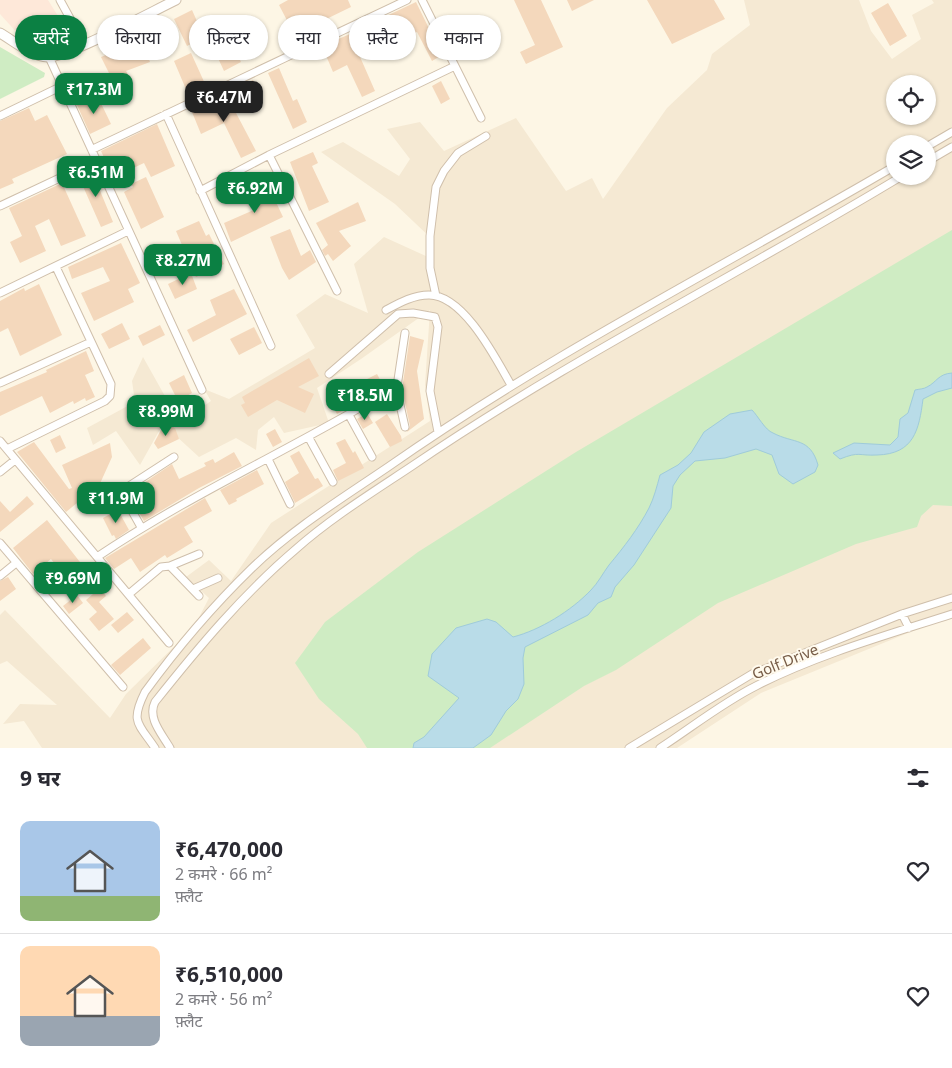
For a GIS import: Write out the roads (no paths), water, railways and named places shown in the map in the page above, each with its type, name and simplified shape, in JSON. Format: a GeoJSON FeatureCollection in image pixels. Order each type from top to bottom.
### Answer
{"type":"FeatureCollection","features":[{"type":"Feature","properties":{"kind":"street"},"geometry":{"type":"LineString","coordinates":[[60,0],[68,15]]}},
{"type":"Feature","properties":{"kind":"street"},"geometry":{"type":"LineString","coordinates":[[87,43],[176,0]]}},
{"type":"Feature","properties":{"kind":"street"},"geometry":{"type":"LineString","coordinates":[[93,149],[406,0]]}},
{"type":"Feature","properties":{"kind":"street"},"geometry":{"type":"LineString","coordinates":[[422,0],[481,118]]}},
{"type":"Feature","properties":{"kind":"street"},"geometry":{"type":"LineString","coordinates":[[0,33],[15,42]]}},
{"type":"Feature","properties":{"kind":"street"},"geometry":{"type":"LineString","coordinates":[[50,60],[93,149],[128,231],[202,390]]}},
{"type":"Feature","properties":{"kind":"street"},"geometry":{"type":"LineString","coordinates":[[200,191],[269,155],[455,66]]}},
{"type":"Feature","properties":{"kind":"street"},"geometry":{"type":"LineString","coordinates":[[0,116],[62,86]]}},
{"type":"Feature","properties":{"kind":"street"},"geometry":{"type":"LineString","coordinates":[[166,114],[271,346]]}},
{"type":"Feature","properties":{"kind":"street"},"geometry":{"type":"LineString","coordinates":[[936,141],[952,132]]}},
{"type":"Feature","properties":{"kind":"street"},"geometry":{"type":"LineString","coordinates":[[436,296],[430,268],[430,236],[436,186],[444,171],[458,153],[486,136]]}},
{"type":"Feature","properties":{"kind":"street"},"geometry":{"type":"LineString","coordinates":[[936,156],[952,147]]}},
{"type":"Feature","properties":{"kind":"street"},"geometry":{"type":"LineString","coordinates":[[269,155],[337,291]]}},
{"type":"Feature","properties":{"kind":"street"},"geometry":{"type":"LineString","coordinates":[[0,206],[98,160]]}},
{"type":"Feature","properties":{"kind":"street"},"geometry":{"type":"LineString","coordinates":[[155,748],[140,727],[136,710],[145,692],[250,570],[303,526],[426,440],[511,385],[886,171]]}},
{"type":"Feature","properties":{"kind":"street"},"geometry":{"type":"LineString","coordinates":[[170,748],[154,721],[153,707],[230,612],[297,548],[433,451],[493,412],[578,361],[825,223],[887,185]]}},
{"type":"Feature","properties":{"kind":"street"},"geometry":{"type":"LineString","coordinates":[[817,211],[825,223]]}},
{"type":"Feature","properties":{"kind":"street"},"geometry":{"type":"LineString","coordinates":[[0,292],[56,267],[128,231]]}},
{"type":"Feature","properties":{"kind":"street"},"geometry":{"type":"LineString","coordinates":[[7,450],[105,401],[110,396],[111,384],[56,267]]}},
{"type":"Feature","properties":{"kind":"street"},"geometry":{"type":"LineString","coordinates":[[386,310],[412,297],[431,294],[449,302],[481,332],[511,385]]}},
{"type":"Feature","properties":{"kind":"street"},"geometry":{"type":"LineString","coordinates":[[329,374],[398,314],[413,312],[435,317],[438,327],[430,392],[438,432]]}},
{"type":"Feature","properties":{"kind":"street"},"geometry":{"type":"LineString","coordinates":[[405,333],[396,393],[406,427]]}},
{"type":"Feature","properties":{"kind":"street"},"geometry":{"type":"LineString","coordinates":[[0,382],[91,342]]}},
{"type":"Feature","properties":{"kind":"street"},"geometry":{"type":"LineString","coordinates":[[97,557],[142,527],[309,438],[387,392],[396,393]]}},
{"type":"Feature","properties":{"kind":"street"},"geometry":{"type":"LineString","coordinates":[[349,415],[372,457]]}},
{"type":"Feature","properties":{"kind":"street"},"geometry":{"type":"LineString","coordinates":[[309,438],[333,482]]}},
{"type":"Feature","properties":{"kind":"street"},"geometry":{"type":"LineString","coordinates":[[426,440],[433,451]]}},
{"type":"Feature","properties":{"kind":"street"},"geometry":{"type":"LineString","coordinates":[[0,441],[169,643]]}},
{"type":"Feature","properties":{"kind":"street"},"geometry":{"type":"LineString","coordinates":[[142,527],[123,490],[174,457]]}},
{"type":"Feature","properties":{"kind":"street"},"geometry":{"type":"LineString","coordinates":[[0,472],[15,460]]}},
{"type":"Feature","properties":{"kind":"street"},"geometry":{"type":"LineString","coordinates":[[268,460],[290,504]]}},
{"type":"Feature","properties":{"kind":"street"},"geometry":{"type":"LineString","coordinates":[[0,543],[123,687]]}},
{"type":"Feature","properties":{"kind":"street"},"geometry":{"type":"LineString","coordinates":[[129,594],[161,567],[170,566],[199,554]]}},
{"type":"Feature","properties":{"kind":"street"},"geometry":{"type":"LineString","coordinates":[[0,576],[16,563]]}},
{"type":"Feature","properties":{"kind":"street"},"geometry":{"type":"LineString","coordinates":[[170,566],[200,596]]}},
{"type":"Feature","properties":{"kind":"street"},"geometry":{"type":"LineString","coordinates":[[194,590],[218,578]]}},
{"type":"Feature","properties":{"kind":"street","name":"Golf Drive"},"geometry":{"type":"LineString","coordinates":[[629,748],[752,674],[902,614],[952,598]]}},
{"type":"Feature","properties":{"kind":"street"},"geometry":{"type":"LineString","coordinates":[[902,614],[909,628]]}},
{"type":"Feature","properties":{"kind":"street","name":"Golf Drive"},"geometry":{"type":"LineString","coordinates":[[660,748],[753,687],[774,677],[952,614]]}},
{"type":"Feature","properties":{"kind":"water"},"geometry":{"type":"Polygon","coordinates":[[[952,373],[952,388],[937,392],[923,399],[916,430],[907,445],[889,454],[855,454],[840,459],[833,453],[854,443],[890,445],[898,437],[900,419],[908,413],[915,390],[926,388],[941,377],[952,373]]]}},
{"type":"Feature","properties":{"kind":"water"},"geometry":{"type":"Polygon","coordinates":[[[752,410],[770,431],[806,445],[815,456],[818,465],[815,472],[793,484],[779,474],[772,455],[756,449],[725,458],[695,461],[680,475],[673,486],[671,508],[634,565],[615,587],[611,597],[598,603],[588,615],[525,647],[523,658],[524,684],[518,699],[506,711],[491,735],[473,748],[413,748],[414,743],[424,737],[459,698],[428,676],[432,654],[456,628],[487,619],[496,622],[513,637],[534,630],[565,612],[594,587],[635,531],[651,504],[660,475],[678,465],[691,453],[704,432],[730,414],[752,410]]]}}]}
